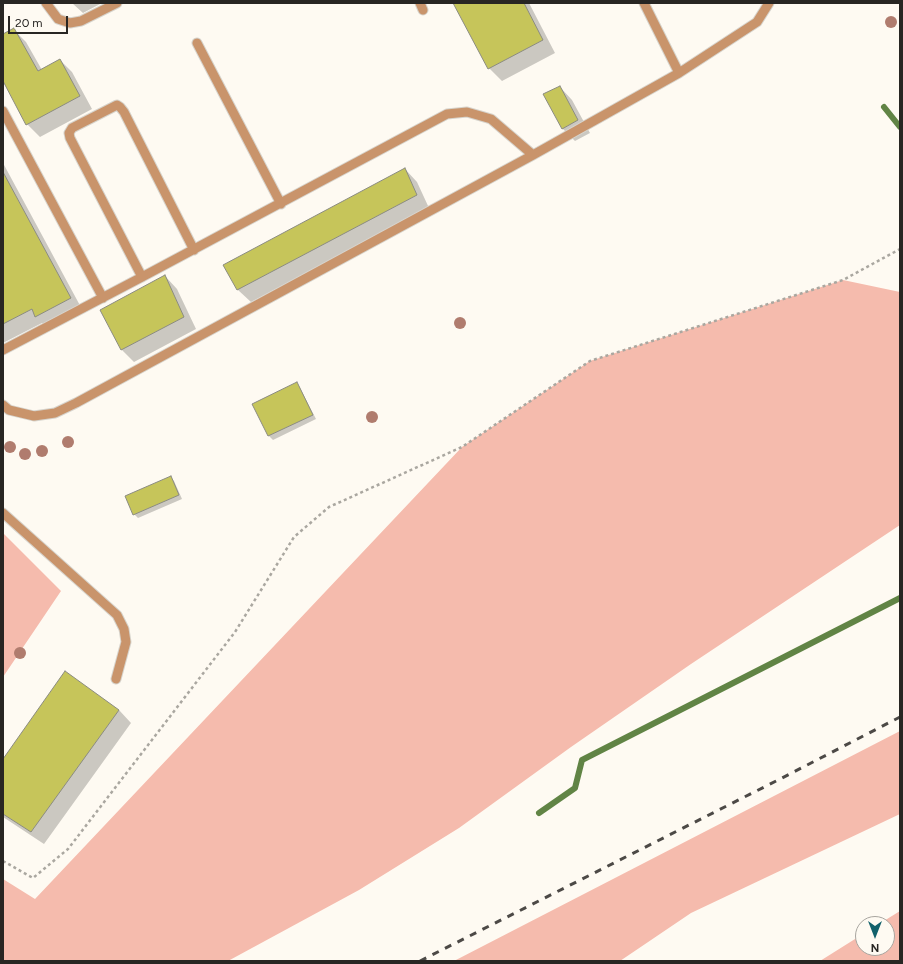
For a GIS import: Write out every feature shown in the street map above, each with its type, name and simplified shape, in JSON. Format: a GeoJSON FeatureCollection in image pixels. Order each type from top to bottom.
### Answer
{"type":"FeatureCollection","features":[{"type":"Feature","properties":{"kind":"lane"},"geometry":{"type":"LineString","coordinates":[[46,3],[58,19],[70,23],[81,21],[117,3]]}},
{"type":"Feature","properties":{"kind":"lane"},"geometry":{"type":"LineString","coordinates":[[644,3],[679,73]]}},
{"type":"Feature","properties":{"kind":"lane"},"geometry":{"type":"LineString","coordinates":[[3,405],[10,410],[34,416],[55,413],[76,404],[534,155],[679,73],[757,22],[769,3]]}},
{"type":"Feature","properties":{"kind":"lane"},"geometry":{"type":"LineString","coordinates":[[197,43],[281,204]]}},
{"type":"Feature","properties":{"kind":"lane"},"geometry":{"type":"LineString","coordinates":[[142,277],[70,138],[69,133],[72,128],[117,105],[120,107],[124,112],[194,250]]}},
{"type":"Feature","properties":{"kind":"lane"},"geometry":{"type":"LineString","coordinates":[[3,111],[103,298]]}},
{"type":"Feature","properties":{"kind":"lane"},"geometry":{"type":"LineString","coordinates":[[3,350],[281,204],[447,114],[467,112],[491,119],[534,155]]}},
{"type":"Feature","properties":{"kind":"lane"},"geometry":{"type":"LineString","coordinates":[[3,513],[117,615],[124,629],[126,642],[116,678]]}},
{"type":"Feature","properties":{"kind":"path"},"geometry":{"type":"LineString","coordinates":[[3,861],[33,878],[68,849],[235,632],[294,537],[329,507],[462,447],[590,361],[843,280],[900,249]]}},
{"type":"Feature","properties":{"kind":"shaded area"},"geometry":{"type":"Polygon","coordinates":[[[843,280],[900,292],[900,525],[691,664],[571,747],[459,828],[359,890],[228,961],[3,961],[3,879],[35,899],[462,447],[590,361],[843,280]]]}},
{"type":"Feature","properties":{"kind":"shaded area"},"geometry":{"type":"Polygon","coordinates":[[[3,533],[61,591],[3,677],[3,533]]]}},
{"type":"Feature","properties":{"kind":"shaded area"},"geometry":{"type":"Polygon","coordinates":[[[900,731],[900,814],[691,913],[620,961],[454,961],[900,731]]]}},
{"type":"Feature","properties":{"kind":"shaded area"},"geometry":{"type":"Polygon","coordinates":[[[900,911],[900,961],[820,961],[855,939],[855,956],[895,956],[895,916],[892,916],[900,911]]]}},
{"type":"Feature","properties":{"kind":"building"},"geometry":{"type":"Polygon","coordinates":[[[453,3],[524,3],[543,40],[488,69],[453,3]]]}},
{"type":"Feature","properties":{"kind":"building"},"geometry":{"type":"Polygon","coordinates":[[[14,28],[38,71],[60,59],[80,96],[26,125],[3,81],[3,34],[14,28]]]}},
{"type":"Feature","properties":{"kind":"building"},"geometry":{"type":"Polygon","coordinates":[[[560,86],[578,120],[562,129],[543,94],[560,86]]]}},
{"type":"Feature","properties":{"kind":"building"},"geometry":{"type":"Polygon","coordinates":[[[405,168],[417,195],[237,290],[223,265],[405,168]]]}},
{"type":"Feature","properties":{"kind":"building"},"geometry":{"type":"Polygon","coordinates":[[[3,172],[71,298],[35,317],[32,309],[3,324],[3,172]]]}},
{"type":"Feature","properties":{"kind":"building"},"geometry":{"type":"Polygon","coordinates":[[[165,275],[184,317],[121,350],[100,310],[165,275]]]}},
{"type":"Feature","properties":{"kind":"building"},"geometry":{"type":"Polygon","coordinates":[[[297,382],[313,415],[268,436],[252,404],[297,382]]]}},
{"type":"Feature","properties":{"kind":"building"},"geometry":{"type":"Polygon","coordinates":[[[171,476],[179,495],[133,515],[125,496],[171,476]]]}},
{"type":"Feature","properties":{"kind":"building"},"geometry":{"type":"Polygon","coordinates":[[[65,671],[119,710],[31,832],[3,814],[3,759],[65,671]]]}},
{"type":"Feature","properties":{"kind":"waterway"},"geometry":{"type":"LineString","coordinates":[[884,107],[900,127]]}},
{"type":"Feature","properties":{"kind":"waterway"},"geometry":{"type":"LineString","coordinates":[[539,813],[575,788],[582,760],[900,598]]}},
{"type":"Feature","properties":{"kind":"railway"},"geometry":{"type":"LineString","coordinates":[[420,961],[900,717]]}}]}
